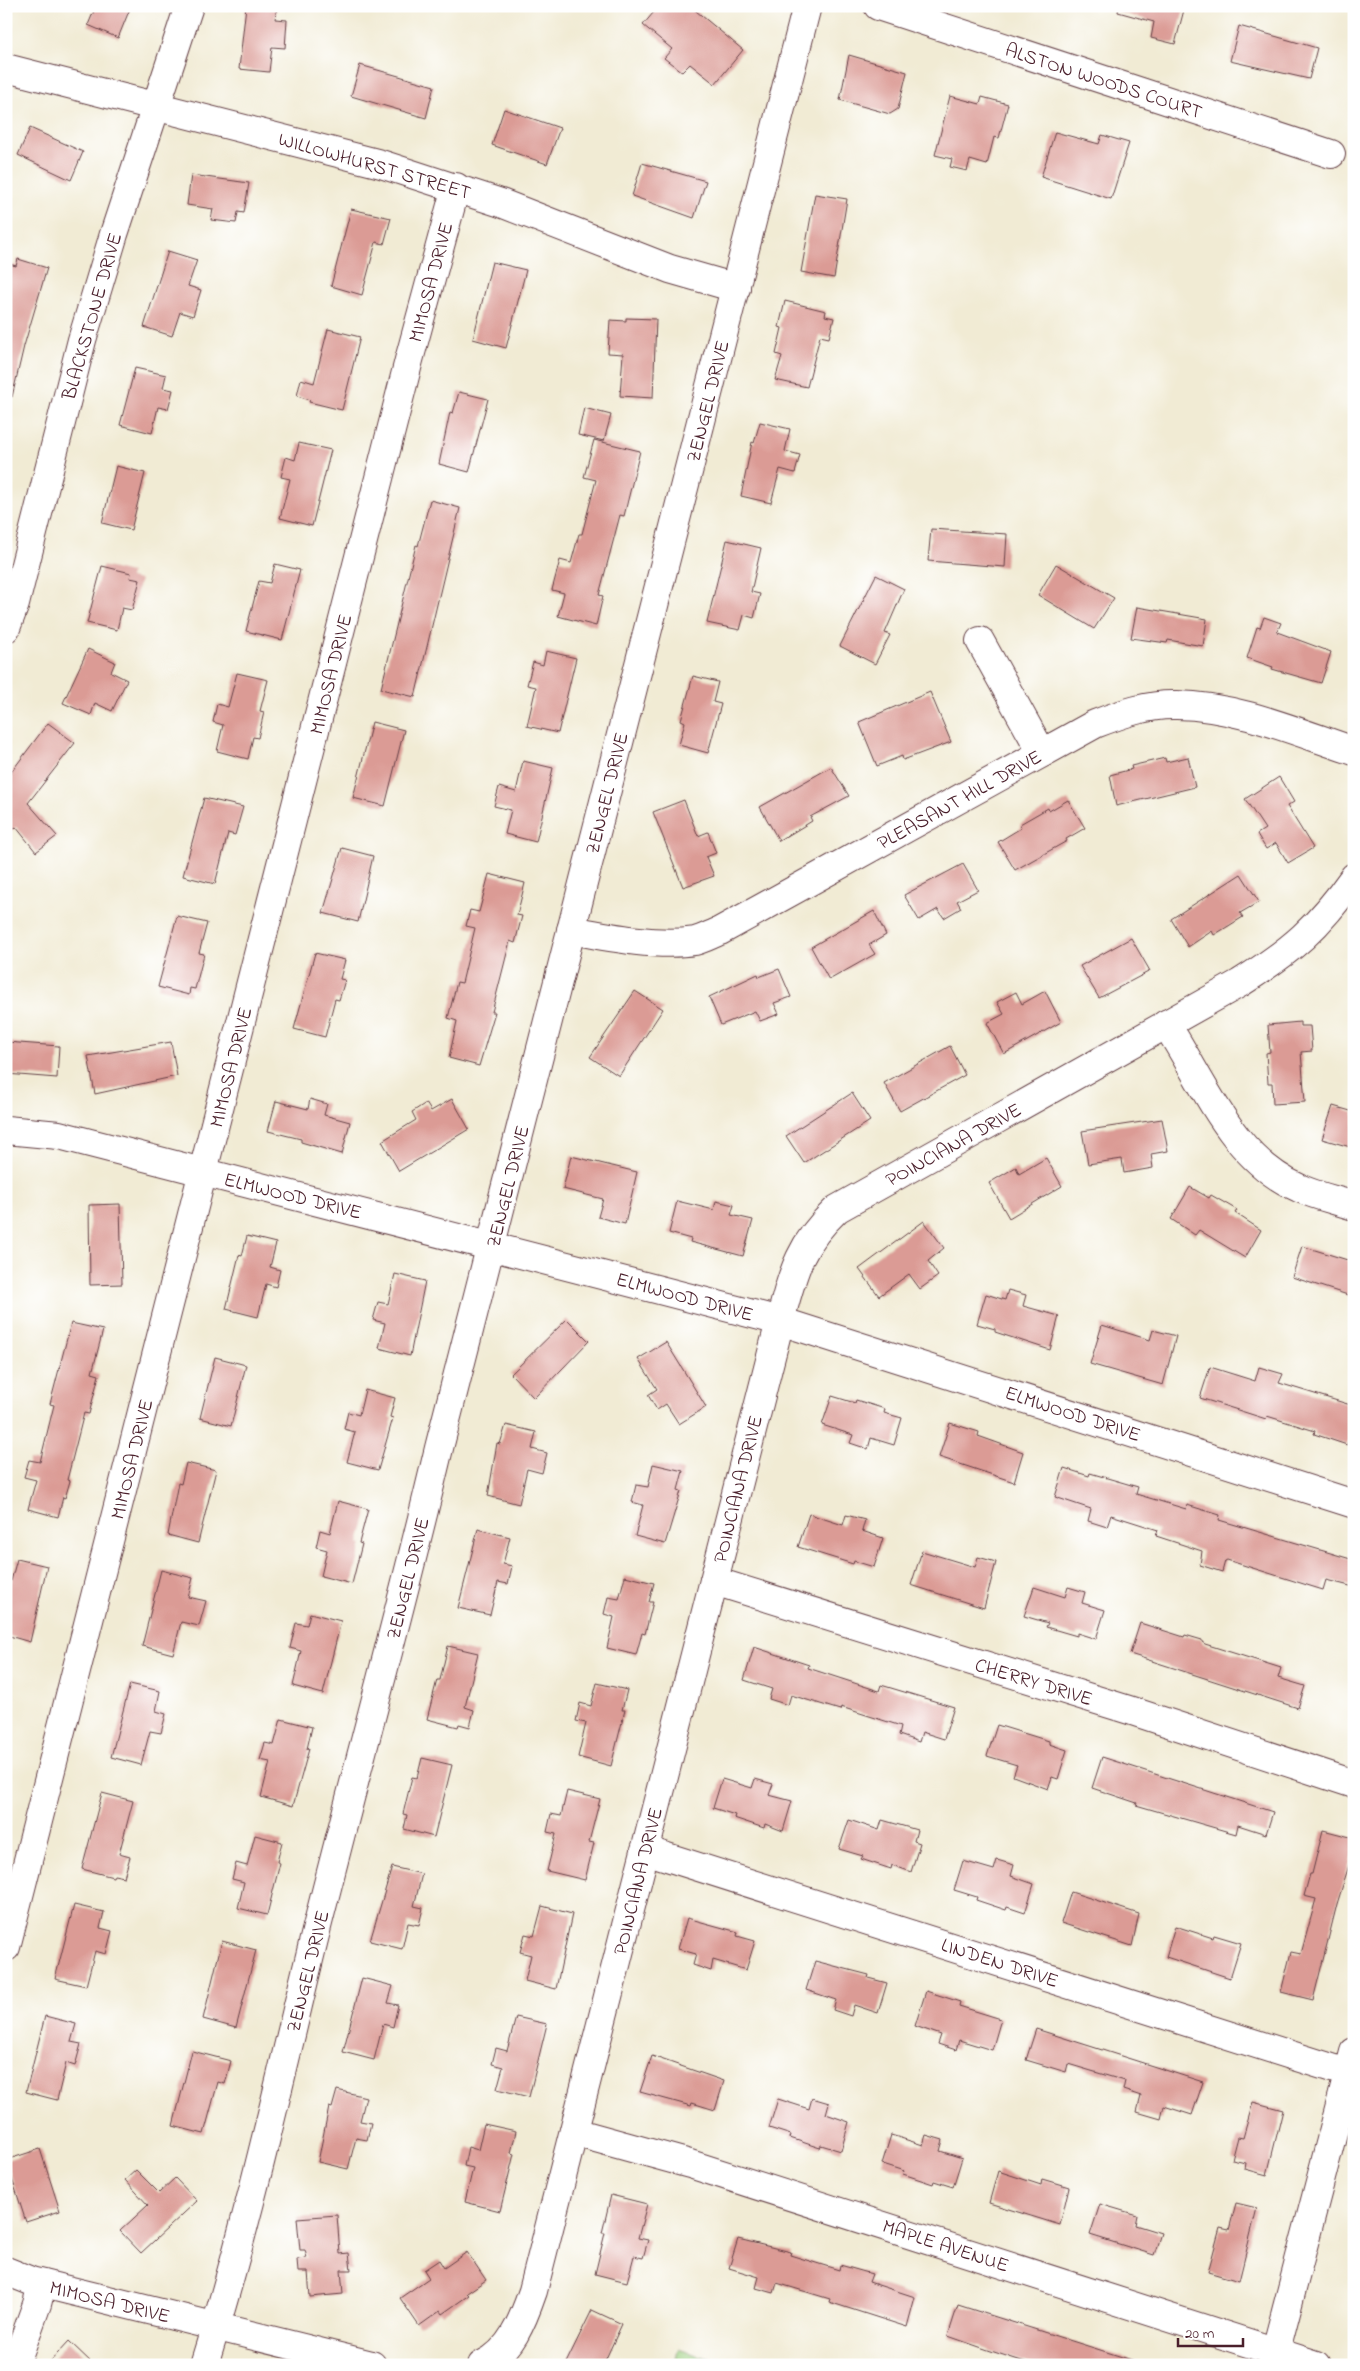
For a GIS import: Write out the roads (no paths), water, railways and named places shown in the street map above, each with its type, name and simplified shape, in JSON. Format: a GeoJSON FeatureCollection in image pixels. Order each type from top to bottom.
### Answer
{"type":"FeatureCollection","features":[{"type":"Feature","properties":{"kind":"street","name":"BLACKSTONE DRIVE"},"geometry":{"type":"LineString","coordinates":[[6,628],[16,604],[82,340],[114,234],[189,6]]}},
{"type":"Feature","properties":{"kind":"street","name":"ZENGEL DRIVE"},"geometry":{"type":"LineString","coordinates":[[204,2365],[237,2253],[571,930],[807,6]]}},
{"type":"Feature","properties":{"kind":"street","name":"ALSTON WOODS COURT"},"geometry":{"type":"LineString","coordinates":[[878,6],[1331,154]]}},
{"type":"Feature","properties":{"kind":"street","name":"WILLOWHURST STREET"},"geometry":{"type":"LineString","coordinates":[[6,68],[381,164],[456,187],[670,269],[736,288]]}},
{"type":"Feature","properties":{"kind":"street","name":"MIMOSA DRIVE"},"geometry":{"type":"LineString","coordinates":[[6,1947],[421,314],[456,187]]}},
{"type":"Feature","properties":{"kind":"street"},"geometry":{"type":"LineString","coordinates":[[980,641],[1042,753]]}},
{"type":"Feature","properties":{"kind":"street","name":"PLEASANT HILL DRIVE"},"geometry":{"type":"LineString","coordinates":[[571,930],[617,939],[658,942],[695,941],[758,912],[1095,724],[1123,713],[1152,707],[1175,705],[1209,708],[1243,715],[1354,750]]}},
{"type":"Feature","properties":{"kind":"street","name":"POINCIANA DRIVE"},"geometry":{"type":"LineString","coordinates":[[482,2365],[502,2350],[515,2334],[524,2318],[574,2132],[794,1267],[805,1246],[819,1226],[837,1209],[1240,983],[1282,956],[1316,926],[1334,906],[1354,877]]}},
{"type":"Feature","properties":{"kind":"street"},"geometry":{"type":"LineString","coordinates":[[1166,1024],[1231,1131],[1248,1152],[1277,1176],[1298,1188],[1354,1206]]}},
{"type":"Feature","properties":{"kind":"street","name":"ELMWOOD DRIVE"},"geometry":{"type":"LineString","coordinates":[[6,1130],[59,1135],[780,1321],[1354,1504]]}},
{"type":"Feature","properties":{"kind":"street","name":"CHERRY DRIVE"},"geometry":{"type":"LineString","coordinates":[[714,1581],[1129,1710],[1354,1784]]}},
{"type":"Feature","properties":{"kind":"street","name":"LINDEN DRIVE"},"geometry":{"type":"LineString","coordinates":[[645,1850],[1352,2067]]}},
{"type":"Feature","properties":{"kind":"street"},"geometry":{"type":"LineString","coordinates":[[1274,2358],[1352,2067]]}},
{"type":"Feature","properties":{"kind":"street","name":"MAPLE AVENUE"},"geometry":{"type":"LineString","coordinates":[[574,2132],[700,2167],[1274,2358],[1317,2365]]}},
{"type":"Feature","properties":{"kind":"street","name":"MIMOSA DRIVE"},"geometry":{"type":"LineString","coordinates":[[6,2271],[42,2284],[215,2328]]}},
{"type":"Feature","properties":{"kind":"street"},"geometry":{"type":"LineString","coordinates":[[15,2365],[37,2304],[42,2284]]}},
{"type":"Feature","properties":{"kind":"street"},"geometry":{"type":"LineString","coordinates":[[215,2328],[364,2364]]}}]}
